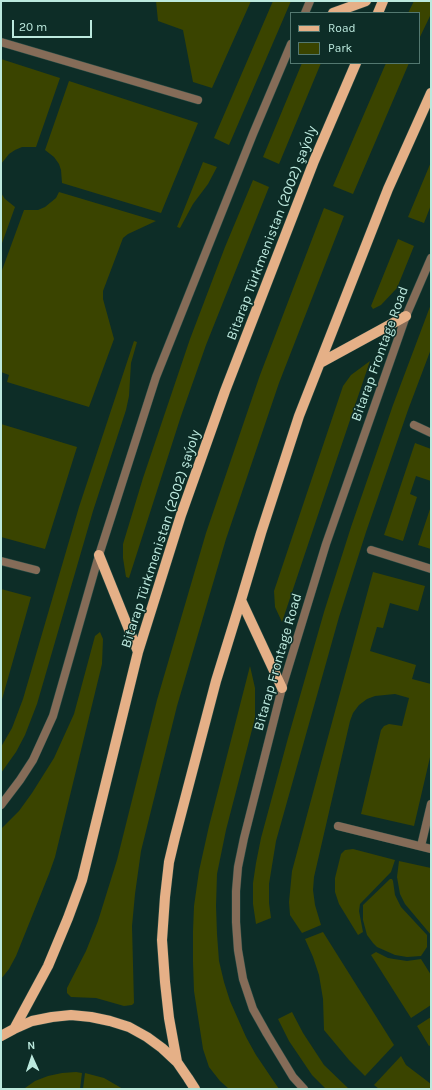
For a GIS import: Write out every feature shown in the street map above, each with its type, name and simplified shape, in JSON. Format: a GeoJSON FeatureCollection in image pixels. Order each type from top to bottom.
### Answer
{"type":"FeatureCollection","features":[{"type":"Feature","properties":{"kind":"main road"},"geometry":{"type":"LineString","coordinates":[[336,12],[366,1]]}},
{"type":"Feature","properties":{"kind":"main road"},"geometry":{"type":"LineString","coordinates":[[378,12],[383,1]]}},
{"type":"Feature","properties":{"kind":"main road","name":"Bitarap Türkmenistan (2002) şaýoly"},"geometry":{"type":"LineString","coordinates":[[14,1029],[48,966],[82,880],[138,652],[181,515],[225,391],[314,161],[356,64]]}},
{"type":"Feature","properties":{"kind":"main road"},"geometry":{"type":"LineString","coordinates":[[177,1062],[169,1018],[162,940],[165,897],[169,862],[216,681],[261,533],[299,416],[388,189],[431,93]]}},
{"type":"Feature","properties":{"kind":"main road"},"geometry":{"type":"LineString","coordinates":[[320,363],[406,316]]}},
{"type":"Feature","properties":{"kind":"main road"},"geometry":{"type":"LineString","coordinates":[[99,555],[138,652]]}},
{"type":"Feature","properties":{"kind":"main road"},"geometry":{"type":"LineString","coordinates":[[241,600],[282,688]]}},
{"type":"Feature","properties":{"kind":"main road"},"geometry":{"type":"LineString","coordinates":[[1,1036],[32,1021],[52,1017],[71,1015],[110,1021],[147,1037],[162,1048],[177,1062],[195,1089]]}},
{"type":"Feature","properties":{"kind":"street"},"geometry":{"type":"LineString","coordinates":[[305,12],[310,1]]}},
{"type":"Feature","properties":{"kind":"street"},"geometry":{"type":"LineString","coordinates":[[1,42],[198,100]]}},
{"type":"Feature","properties":{"kind":"street"},"geometry":{"type":"LineString","coordinates":[[1,805],[33,760],[53,716],[99,555],[156,377],[253,134],[290,46]]}},
{"type":"Feature","properties":{"kind":"street","name":"Bitarap Frontage Road"},"geometry":{"type":"LineString","coordinates":[[304,1089],[293,1078],[253,1009],[243,979],[238,950],[236,922],[238,867],[282,688],[326,544],[406,316],[431,258]]}},
{"type":"Feature","properties":{"kind":"street"},"geometry":{"type":"LineString","coordinates":[[414,425],[431,433]]}},
{"type":"Feature","properties":{"kind":"street"},"geometry":{"type":"LineString","coordinates":[[371,550],[431,569]]}},
{"type":"Feature","properties":{"kind":"street"},"geometry":{"type":"LineString","coordinates":[[1,561],[36,570]]}},
{"type":"Feature","properties":{"kind":"street"},"geometry":{"type":"LineString","coordinates":[[421,846],[431,804]]}},
{"type":"Feature","properties":{"kind":"street"},"geometry":{"type":"LineString","coordinates":[[338,826],[431,849]]}},
{"type":"Feature","properties":{"kind":"green space"},"geometry":{"type":"Polygon","coordinates":[[[156,1],[251,1],[212,88],[193,82],[183,30],[158,21],[156,1]]]}},
{"type":"Feature","properties":{"kind":"green space"},"geometry":{"type":"Polygon","coordinates":[[[273,1],[291,1],[229,145],[214,138],[273,1]]]}},
{"type":"Feature","properties":{"kind":"green space"},"geometry":{"type":"Polygon","coordinates":[[[414,1],[431,1],[431,14],[420,37],[420,12],[408,12],[414,1]]]}},
{"type":"Feature","properties":{"kind":"green space"},"geometry":{"type":"Polygon","coordinates":[[[1,59],[60,78],[36,147],[22,147],[15,150],[9,154],[1,164],[1,59]]]}},
{"type":"Feature","properties":{"kind":"green space"},"geometry":{"type":"Polygon","coordinates":[[[302,64],[321,64],[279,164],[263,157],[302,64]]]}},
{"type":"Feature","properties":{"kind":"green space"},"geometry":{"type":"Polygon","coordinates":[[[386,64],[409,64],[353,194],[333,186],[386,64]]]}},
{"type":"Feature","properties":{"kind":"green space"},"geometry":{"type":"Polygon","coordinates":[[[69,81],[198,123],[161,213],[62,183],[59,164],[54,157],[45,150],[69,81]]]}},
{"type":"Feature","properties":{"kind":"green space"},"geometry":{"type":"Polygon","coordinates":[[[203,162],[217,167],[208,184],[193,204],[180,228],[177,227],[203,162]]]}},
{"type":"Feature","properties":{"kind":"green space"},"geometry":{"type":"Polygon","coordinates":[[[431,162],[431,205],[424,223],[408,217],[431,162]]]}},
{"type":"Feature","properties":{"kind":"green space"},"geometry":{"type":"Polygon","coordinates":[[[253,180],[269,187],[206,345],[181,416],[129,578],[126,577],[123,558],[123,544],[143,478],[190,339],[225,247],[253,180]]]}},
{"type":"Feature","properties":{"kind":"green space"},"geometry":{"type":"Polygon","coordinates":[[[59,192],[156,221],[128,234],[123,238],[103,291],[103,299],[114,339],[89,407],[7,382],[9,375],[1,372],[1,273],[24,210],[38,210],[45,207],[56,198],[59,192]]]}},
{"type":"Feature","properties":{"kind":"green space"},"geometry":{"type":"Polygon","coordinates":[[[1,193],[5,199],[15,207],[1,246],[1,193]]]}},
{"type":"Feature","properties":{"kind":"green space"},"geometry":{"type":"Polygon","coordinates":[[[324,208],[344,216],[279,383],[226,539],[177,706],[141,851],[132,926],[134,1003],[132,1005],[124,1006],[96,998],[71,997],[67,993],[67,988],[86,951],[98,921],[117,860],[157,700],[206,533],[260,375],[324,208]]]}},
{"type":"Feature","properties":{"kind":"green space"},"geometry":{"type":"Polygon","coordinates":[[[398,239],[414,246],[397,288],[381,305],[373,309],[371,306],[398,239]]]}},
{"type":"Feature","properties":{"kind":"green space"},"geometry":{"type":"Polygon","coordinates":[[[431,304],[431,349],[408,410],[366,532],[339,617],[276,841],[269,884],[271,918],[256,924],[253,904],[253,883],[256,863],[261,838],[288,738],[324,612],[351,527],[393,405],[431,304]]]}},
{"type":"Feature","properties":{"kind":"green space"},"geometry":{"type":"Polygon","coordinates":[[[134,341],[137,342],[131,363],[129,396],[126,410],[93,511],[37,704],[25,735],[16,752],[1,773],[1,747],[12,728],[23,699],[79,507],[134,341]]]}},
{"type":"Feature","properties":{"kind":"green space"},"geometry":{"type":"Polygon","coordinates":[[[370,361],[282,622],[275,607],[274,591],[343,386],[351,375],[370,361]]]}},
{"type":"Feature","properties":{"kind":"green space"},"geometry":{"type":"Polygon","coordinates":[[[1,424],[77,447],[45,549],[1,537],[1,424]]]}},
{"type":"Feature","properties":{"kind":"green space"},"geometry":{"type":"Polygon","coordinates":[[[415,443],[431,449],[431,481],[416,476],[410,494],[417,497],[403,541],[384,535],[415,443]]]}},
{"type":"Feature","properties":{"kind":"green space"},"geometry":{"type":"Polygon","coordinates":[[[431,506],[431,549],[418,545],[431,506]]]}},
{"type":"Feature","properties":{"kind":"green space"},"geometry":{"type":"Polygon","coordinates":[[[373,572],[425,586],[418,611],[390,603],[383,628],[377,627],[370,651],[416,665],[412,679],[431,684],[431,753],[414,826],[361,814],[381,730],[384,726],[389,724],[402,726],[409,698],[395,694],[375,696],[367,699],[359,705],[353,713],[314,877],[313,890],[315,905],[321,925],[302,933],[290,915],[289,902],[292,871],[373,572]]]}},
{"type":"Feature","properties":{"kind":"green space"},"geometry":{"type":"Polygon","coordinates":[[[1,589],[31,597],[1,703],[1,589]]]}},
{"type":"Feature","properties":{"kind":"green space"},"geometry":{"type":"Polygon","coordinates":[[[100,632],[103,639],[102,664],[55,857],[16,956],[9,969],[1,979],[1,829],[19,811],[54,758],[74,714],[95,636],[100,632]]]}},
{"type":"Feature","properties":{"kind":"green space"},"geometry":{"type":"Polygon","coordinates":[[[250,666],[255,688],[255,718],[226,830],[217,874],[217,934],[219,961],[230,1001],[246,1037],[256,1055],[279,1089],[229,1089],[220,1081],[209,1067],[203,1049],[194,991],[194,906],[199,871],[250,666]]]}},
{"type":"Feature","properties":{"kind":"green space"},"geometry":{"type":"Polygon","coordinates":[[[353,849],[395,860],[391,872],[360,904],[359,911],[363,932],[358,935],[339,904],[335,892],[335,878],[341,854],[345,850],[353,849]]]}},
{"type":"Feature","properties":{"kind":"green space"},"geometry":{"type":"Polygon","coordinates":[[[399,861],[431,868],[431,935],[405,904],[400,894],[397,877],[399,861]]]}},
{"type":"Feature","properties":{"kind":"green space"},"geometry":{"type":"Polygon","coordinates":[[[390,879],[393,881],[395,895],[401,907],[427,935],[427,947],[421,956],[407,957],[395,955],[377,947],[367,935],[363,920],[363,905],[390,879]]]}},
{"type":"Feature","properties":{"kind":"green space"},"geometry":{"type":"Polygon","coordinates":[[[323,932],[394,1045],[365,1076],[349,1060],[324,1030],[323,999],[319,975],[305,939],[323,932]]]}},
{"type":"Feature","properties":{"kind":"green space"},"geometry":{"type":"Polygon","coordinates":[[[376,952],[388,958],[394,959],[407,961],[421,959],[431,975],[431,1005],[411,1018],[371,955],[376,952]]]}},
{"type":"Feature","properties":{"kind":"green space"},"geometry":{"type":"Polygon","coordinates":[[[292,1012],[303,1033],[324,1065],[349,1089],[326,1089],[312,1075],[289,1041],[278,1019],[292,1012]]]}},
{"type":"Feature","properties":{"kind":"green space"},"geometry":{"type":"Polygon","coordinates":[[[431,1017],[431,1045],[429,1046],[417,1026],[431,1017]]]}},
{"type":"Feature","properties":{"kind":"green space"},"geometry":{"type":"Polygon","coordinates":[[[401,1056],[406,1065],[431,1084],[431,1089],[379,1089],[374,1085],[401,1056]]]}},
{"type":"Feature","properties":{"kind":"green space"},"geometry":{"type":"Polygon","coordinates":[[[76,1072],[82,1073],[80,1089],[25,1089],[35,1081],[48,1076],[76,1072]]]}},
{"type":"Feature","properties":{"kind":"green space"},"geometry":{"type":"Polygon","coordinates":[[[85,1073],[104,1078],[123,1089],[83,1089],[85,1073]]]}}]}
